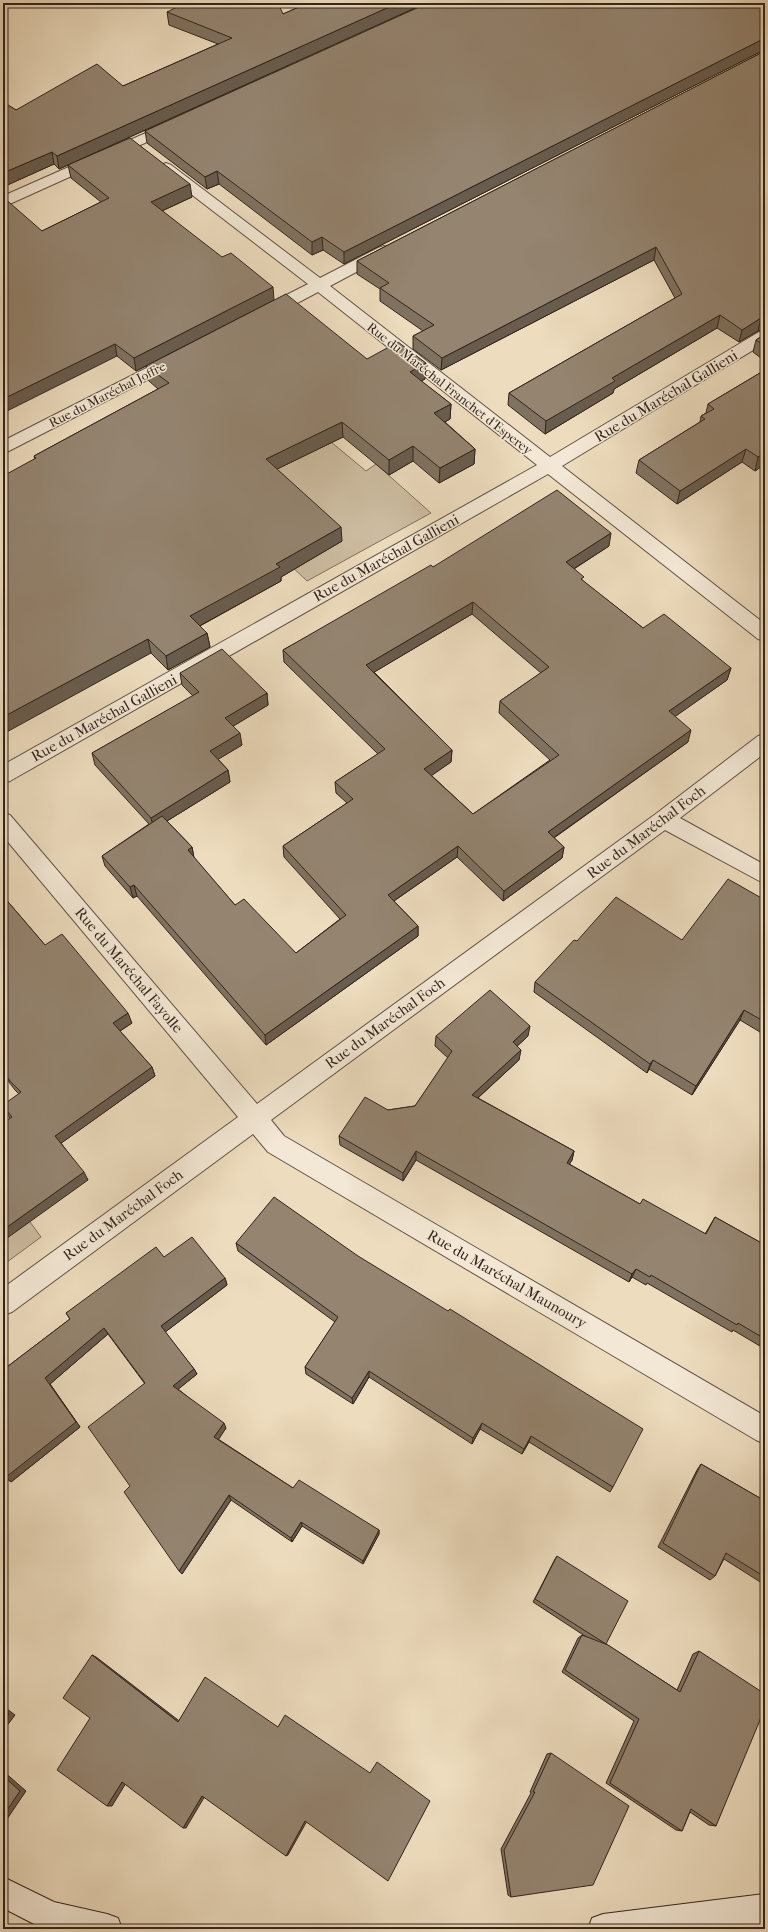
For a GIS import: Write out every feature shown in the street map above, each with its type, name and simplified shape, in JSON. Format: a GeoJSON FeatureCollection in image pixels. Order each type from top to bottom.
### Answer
{"type":"FeatureCollection","features":[{"type":"Feature","properties":{"kind":"street"},"geometry":{"type":"LineString","coordinates":[[3,202],[144,151],[184,120]]}},
{"type":"Feature","properties":{"kind":"street","name":"Rue du Maréchal Franchet d'Esperey"},"geometry":{"type":"LineString","coordinates":[[144,151],[319,285],[765,634]]}},
{"type":"Feature","properties":{"kind":"street"},"geometry":{"type":"LineString","coordinates":[[250,320],[397,245]]}},
{"type":"Feature","properties":{"kind":"street","name":"Rue du Maréchal Gallieni"},"geometry":{"type":"LineString","coordinates":[[3,775],[550,465],[765,336]]}},
{"type":"Feature","properties":{"kind":"street","name":"Rue du Maréchal Joffre"},"geometry":{"type":"LineString","coordinates":[[3,448],[187,353]]}},
{"type":"Feature","properties":{"kind":"street","name":"Rue du Maréchal Foch"},"geometry":{"type":"LineString","coordinates":[[3,1303],[664,818],[765,742]]}},
{"type":"Feature","properties":{"kind":"street"},"geometry":{"type":"LineString","coordinates":[[664,818],[765,875]]}},
{"type":"Feature","properties":{"kind":"street","name":"Rue du Maréchal Fayolle"},"geometry":{"type":"LineString","coordinates":[[3,821],[256,1118]]}},
{"type":"Feature","properties":{"kind":"street","name":"Rue du Maréchal Maunoury"},"geometry":{"type":"LineString","coordinates":[[256,1118],[276,1144],[765,1431]]}},
{"type":"Feature","properties":{"kind":"street"},"geometry":{"type":"LineString","coordinates":[[3,1892],[51,1916],[108,1929]]}},
{"type":"Feature","properties":{"kind":"street"},"geometry":{"type":"LineString","coordinates":[[603,1929],[765,1909]]}},
{"type":"Feature","properties":{"kind":"shaded area"},"geometry":{"type":"Polygon","coordinates":[[[325,437],[366,471],[376,464],[431,513],[307,581],[206,485],[325,437]]]}},
{"type":"Feature","properties":{"kind":"shaded area"},"geometry":{"type":"Polygon","coordinates":[[[3,1185],[41,1237],[3,1265],[3,1185]]]}},
{"type":"Feature","properties":{"kind":"building"},"geometry":{"type":"Polygon","coordinates":[[[185,3],[278,3],[283,14],[308,3],[398,3],[57,156],[52,152],[3,173],[3,102],[16,110],[97,64],[123,86],[232,38],[167,12],[185,3]]]}},
{"type":"Feature","properties":{"kind":"building"},"geometry":{"type":"Polygon","coordinates":[[[428,3],[765,3],[765,38],[344,252],[322,237],[312,242],[217,171],[205,177],[145,131],[428,3]]]}},
{"type":"Feature","properties":{"kind":"building"},"geometry":{"type":"Polygon","coordinates":[[[765,51],[765,318],[761,318],[742,330],[720,315],[612,378],[615,381],[546,421],[509,393],[682,294],[656,247],[442,358],[413,336],[434,325],[380,288],[389,283],[357,261],[765,51]]]}},
{"type":"Feature","properties":{"kind":"building"},"geometry":{"type":"Polygon","coordinates":[[[130,138],[190,184],[151,202],[222,257],[231,253],[273,287],[134,358],[115,344],[3,399],[3,197],[42,231],[109,198],[68,165],[130,138]]]}},
{"type":"Feature","properties":{"kind":"building"},"geometry":{"type":"Polygon","coordinates":[[[286,294],[367,359],[398,342],[426,363],[410,372],[451,404],[434,413],[475,449],[440,468],[413,446],[389,460],[342,422],[266,459],[341,527],[276,564],[280,567],[190,616],[207,633],[166,656],[148,639],[3,717],[3,476],[36,458],[34,456],[169,383],[146,366],[286,294]]]}},
{"type":"Feature","properties":{"kind":"building"},"geometry":{"type":"Polygon","coordinates":[[[765,334],[765,346],[756,340],[765,334]]]}},
{"type":"Feature","properties":{"kind":"building"},"geometry":{"type":"Polygon","coordinates":[[[765,370],[765,453],[758,457],[746,449],[680,491],[639,460],[705,419],[701,416],[714,409],[708,404],[765,370]]]}},
{"type":"Feature","properties":{"kind":"building"},"geometry":{"type":"Polygon","coordinates":[[[557,490],[611,533],[566,562],[584,577],[581,579],[643,628],[664,614],[731,668],[669,711],[691,730],[548,832],[564,847],[504,891],[458,846],[388,895],[418,926],[265,1035],[134,885],[130,887],[102,856],[162,816],[192,847],[188,850],[235,905],[244,899],[296,953],[346,915],[283,846],[353,799],[335,782],[385,749],[283,650],[431,565],[433,567],[557,490]],[[473,602],[366,665],[452,750],[424,769],[473,814],[559,755],[500,701],[549,667],[473,602]]]}},
{"type":"Feature","properties":{"kind":"building"},"geometry":{"type":"Polygon","coordinates":[[[222,649],[267,693],[225,718],[240,733],[210,751],[228,770],[151,818],[92,753],[199,692],[180,673],[222,649]]]}},
{"type":"Feature","properties":{"kind":"building"},"geometry":{"type":"Polygon","coordinates":[[[728,879],[765,900],[765,962],[760,969],[765,971],[765,1022],[744,1010],[696,1086],[653,1060],[650,1064],[535,982],[574,940],[577,941],[616,897],[682,940],[728,879]]]}},
{"type":"Feature","properties":{"kind":"building"},"geometry":{"type":"Polygon","coordinates":[[[3,896],[45,945],[62,934],[128,1013],[113,1023],[152,1067],[55,1136],[84,1172],[3,1230],[3,1123],[12,1117],[3,1105],[21,1092],[3,1071],[3,896]]]}},
{"type":"Feature","properties":{"kind":"building"},"geometry":{"type":"Polygon","coordinates":[[[490,990],[530,1026],[513,1042],[521,1050],[472,1095],[574,1151],[567,1163],[640,1204],[643,1199],[706,1234],[715,1217],[765,1245],[765,1339],[738,1323],[737,1325],[651,1275],[650,1277],[636,1269],[632,1274],[416,1151],[403,1173],[339,1136],[365,1097],[388,1110],[415,1106],[452,1051],[436,1036],[490,990]]]}},
{"type":"Feature","properties":{"kind":"building"},"geometry":{"type":"Polygon","coordinates":[[[274,1197],[358,1256],[448,1311],[450,1309],[643,1429],[613,1487],[531,1436],[524,1449],[482,1423],[473,1438],[369,1371],[352,1398],[305,1367],[338,1317],[236,1243],[274,1197]]]}},
{"type":"Feature","properties":{"kind":"building"},"geometry":{"type":"Polygon","coordinates":[[[192,1237],[225,1278],[161,1326],[194,1369],[173,1386],[224,1423],[214,1437],[293,1488],[299,1480],[379,1530],[363,1561],[301,1522],[291,1538],[229,1495],[179,1571],[124,1492],[130,1486],[88,1427],[145,1383],[104,1328],[45,1378],[76,1422],[6,1477],[3,1475],[3,1370],[70,1319],[66,1313],[156,1247],[164,1257],[192,1237]]]}},
{"type":"Feature","properties":{"kind":"building"},"geometry":{"type":"Polygon","coordinates":[[[701,1464],[765,1501],[765,1577],[726,1553],[715,1576],[663,1543],[701,1464]]]}},
{"type":"Feature","properties":{"kind":"building"},"geometry":{"type":"Polygon","coordinates":[[[557,1556],[628,1601],[606,1644],[535,1599],[557,1556]]]}},
{"type":"Feature","properties":{"kind":"building"},"geometry":{"type":"Polygon","coordinates":[[[582,1635],[608,1645],[680,1692],[699,1651],[765,1694],[765,1708],[716,1826],[691,1809],[682,1831],[610,1783],[639,1719],[565,1670],[582,1635]]]}},
{"type":"Feature","properties":{"kind":"building"},"geometry":{"type":"Polygon","coordinates":[[[92,1655],[178,1722],[205,1677],[278,1727],[285,1715],[370,1773],[377,1762],[430,1801],[388,1881],[305,1821],[286,1856],[202,1796],[183,1828],[122,1782],[107,1806],[57,1770],[90,1718],[63,1698],[92,1655]]]}},
{"type":"Feature","properties":{"kind":"building"},"geometry":{"type":"Polygon","coordinates":[[[3,1709],[9,1714],[3,1722],[3,1709]]]}},
{"type":"Feature","properties":{"kind":"building"},"geometry":{"type":"Polygon","coordinates":[[[551,1753],[629,1806],[593,1885],[511,1897],[504,1850],[535,1792],[533,1792],[551,1753]]]}},
{"type":"Feature","properties":{"kind":"building"},"geometry":{"type":"Polygon","coordinates":[[[3,1776],[20,1791],[3,1816],[3,1776]]]}}]}
